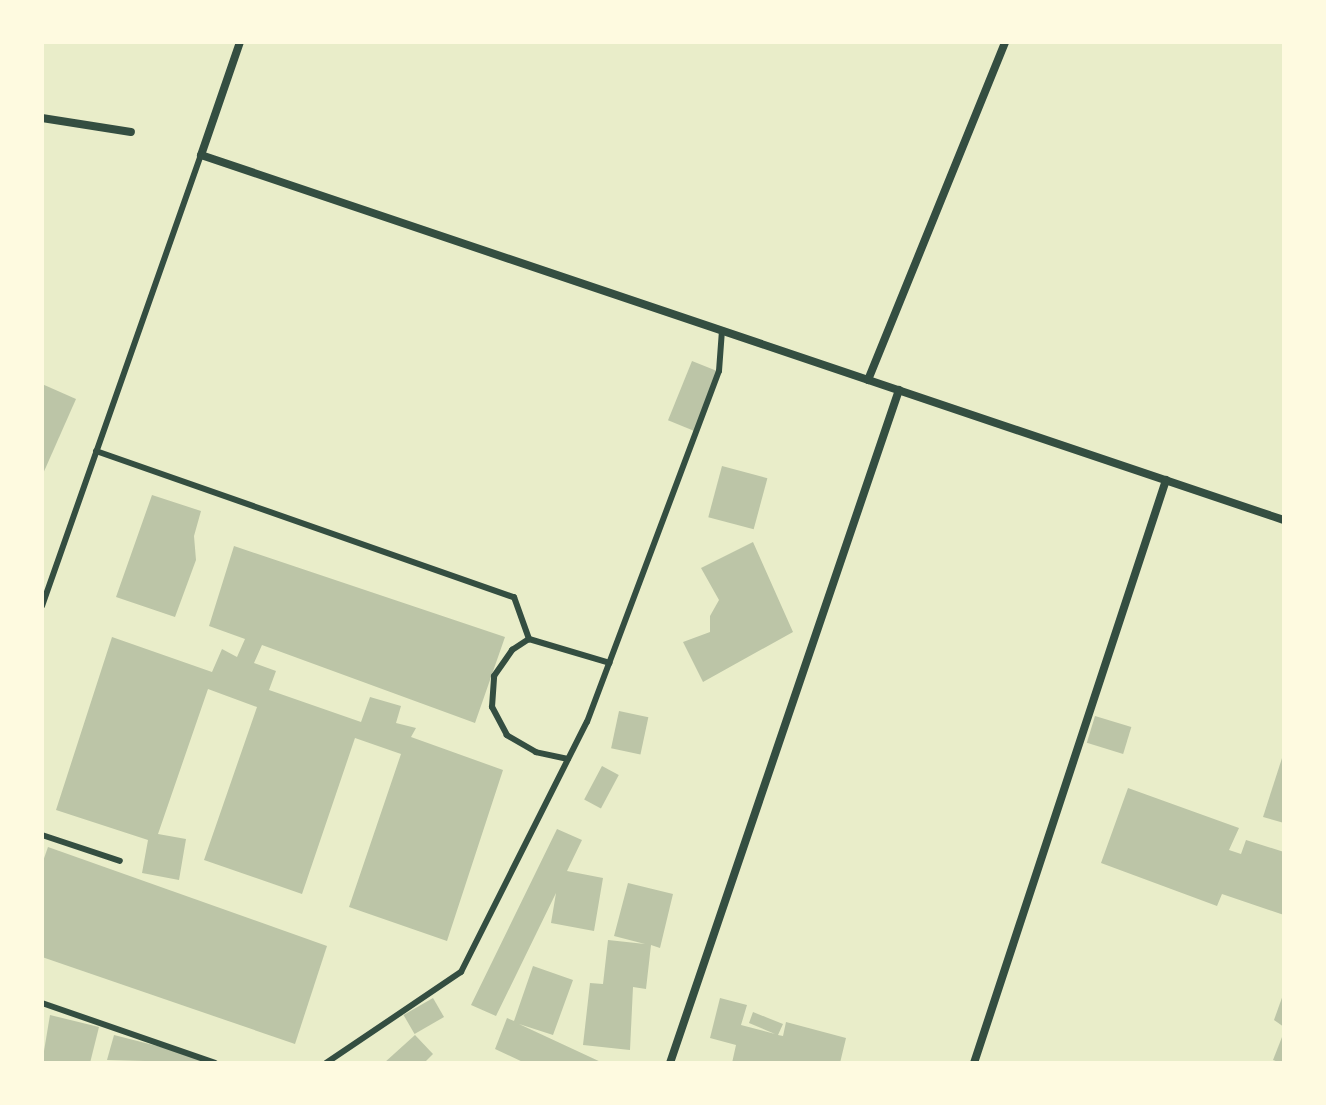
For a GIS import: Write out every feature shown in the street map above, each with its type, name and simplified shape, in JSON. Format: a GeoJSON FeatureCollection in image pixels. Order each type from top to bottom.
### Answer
{"type":"FeatureCollection","features":[{"type":"Feature","properties":{"kind":"street"},"geometry":{"type":"LineString","coordinates":[[240,42],[201,155],[1284,520]]}},
{"type":"Feature","properties":{"kind":"street"},"geometry":{"type":"LineString","coordinates":[[868,380],[1005,42]]}},
{"type":"Feature","properties":{"kind":"street"},"geometry":{"type":"LineString","coordinates":[[42,118],[131,132]]}},
{"type":"Feature","properties":{"kind":"street"},"geometry":{"type":"LineString","coordinates":[[670,1063],[899,390]]}},
{"type":"Feature","properties":{"kind":"street"},"geometry":{"type":"LineString","coordinates":[[974,1063],[1166,480]]}},
{"type":"Feature","properties":{"kind":"lane"},"geometry":{"type":"LineString","coordinates":[[42,606],[201,155]]}},
{"type":"Feature","properties":{"kind":"lane"},"geometry":{"type":"LineString","coordinates":[[326,1063],[461,972],[568,759],[610,663],[719,371],[722,330]]}},
{"type":"Feature","properties":{"kind":"lane"},"geometry":{"type":"LineString","coordinates":[[96,451],[514,597],[529,639]]}},
{"type":"Feature","properties":{"kind":"lane"},"geometry":{"type":"LineString","coordinates":[[568,759],[536,752],[507,735],[492,707],[494,676],[512,650],[529,639],[610,663]]}},
{"type":"Feature","properties":{"kind":"lane"},"geometry":{"type":"LineString","coordinates":[[42,835],[120,861]]}},
{"type":"Feature","properties":{"kind":"lane"},"geometry":{"type":"LineString","coordinates":[[42,1003],[215,1063]]}},
{"type":"Feature","properties":{"kind":"building"},"geometry":{"type":"Polygon","coordinates":[[[692,361],[721,373],[697,432],[668,420],[692,361]]]}},
{"type":"Feature","properties":{"kind":"building"},"geometry":{"type":"Polygon","coordinates":[[[42,384],[76,399],[42,476],[42,384]]]}},
{"type":"Feature","properties":{"kind":"building"},"geometry":{"type":"Polygon","coordinates":[[[722,466],[767,478],[754,529],[708,517],[722,466]]]}},
{"type":"Feature","properties":{"kind":"building"},"geometry":{"type":"Polygon","coordinates":[[[152,495],[201,511],[194,536],[196,560],[175,617],[116,597],[152,495]]]}},
{"type":"Feature","properties":{"kind":"building"},"geometry":{"type":"Polygon","coordinates":[[[753,542],[793,632],[703,682],[683,642],[710,632],[710,616],[719,600],[701,568],[753,542]]]}},
{"type":"Feature","properties":{"kind":"building"},"geometry":{"type":"Polygon","coordinates":[[[234,546],[505,637],[475,723],[262,645],[254,663],[276,671],[269,690],[361,722],[370,697],[401,706],[396,723],[416,728],[411,737],[503,770],[447,941],[349,907],[401,754],[355,738],[302,894],[204,860],[257,707],[208,689],[158,834],[186,839],[179,880],[142,873],[148,840],[56,810],[112,637],[212,672],[222,649],[237,657],[245,639],[209,626],[234,546]]]}},
{"type":"Feature","properties":{"kind":"building"},"geometry":{"type":"Polygon","coordinates":[[[619,711],[648,717],[640,754],[611,748],[619,711]]]}},
{"type":"Feature","properties":{"kind":"building"},"geometry":{"type":"Polygon","coordinates":[[[1095,716],[1131,727],[1123,754],[1087,743],[1095,716]]]}},
{"type":"Feature","properties":{"kind":"building"},"geometry":{"type":"Polygon","coordinates":[[[1284,755],[1284,823],[1263,817],[1284,755]]]}},
{"type":"Feature","properties":{"kind":"building"},"geometry":{"type":"Polygon","coordinates":[[[602,766],[619,775],[601,808],[584,800],[602,766]]]}},
{"type":"Feature","properties":{"kind":"building"},"geometry":{"type":"Polygon","coordinates":[[[1128,788],[1239,828],[1229,850],[1241,854],[1246,840],[1284,852],[1284,915],[1222,894],[1217,906],[1101,863],[1128,788]]]}},
{"type":"Feature","properties":{"kind":"building"},"geometry":{"type":"Polygon","coordinates":[[[557,829],[582,840],[567,871],[603,878],[594,931],[551,923],[556,893],[496,1016],[471,1005],[557,829]]]}},
{"type":"Feature","properties":{"kind":"building"},"geometry":{"type":"Polygon","coordinates":[[[48,847],[327,946],[295,1044],[42,957],[42,864],[48,847]]]}},
{"type":"Feature","properties":{"kind":"building"},"geometry":{"type":"Polygon","coordinates":[[[628,883],[673,894],[660,948],[651,945],[646,989],[633,987],[630,1050],[583,1045],[590,983],[603,984],[608,940],[645,944],[614,936],[628,883]]]}},
{"type":"Feature","properties":{"kind":"building"},"geometry":{"type":"Polygon","coordinates":[[[533,966],[573,980],[553,1035],[519,1024],[603,1063],[525,1063],[495,1049],[507,1018],[514,1021],[533,966]]]}},
{"type":"Feature","properties":{"kind":"building"},"geometry":{"type":"Polygon","coordinates":[[[1284,992],[1284,1027],[1274,1020],[1284,992]]]}},
{"type":"Feature","properties":{"kind":"building"},"geometry":{"type":"Polygon","coordinates":[[[433,998],[444,1017],[415,1034],[404,1015],[433,998]]]}},
{"type":"Feature","properties":{"kind":"building"},"geometry":{"type":"Polygon","coordinates":[[[720,998],[747,1005],[741,1025],[775,1034],[749,1023],[753,1012],[783,1024],[778,1035],[783,1036],[786,1022],[846,1038],[840,1063],[732,1063],[736,1045],[710,1038],[720,998]]]}},
{"type":"Feature","properties":{"kind":"building"},"geometry":{"type":"Polygon","coordinates":[[[50,1015],[99,1027],[90,1063],[42,1063],[50,1015]]]}},
{"type":"Feature","properties":{"kind":"building"},"geometry":{"type":"Polygon","coordinates":[[[1284,1032],[1284,1063],[1281,1063],[1273,1060],[1284,1032]]]}},
{"type":"Feature","properties":{"kind":"building"},"geometry":{"type":"Polygon","coordinates":[[[114,1035],[220,1062],[220,1063],[107,1060],[114,1035]]]}},
{"type":"Feature","properties":{"kind":"building"},"geometry":{"type":"Polygon","coordinates":[[[415,1035],[433,1054],[424,1063],[384,1063],[415,1035]]]}}]}
